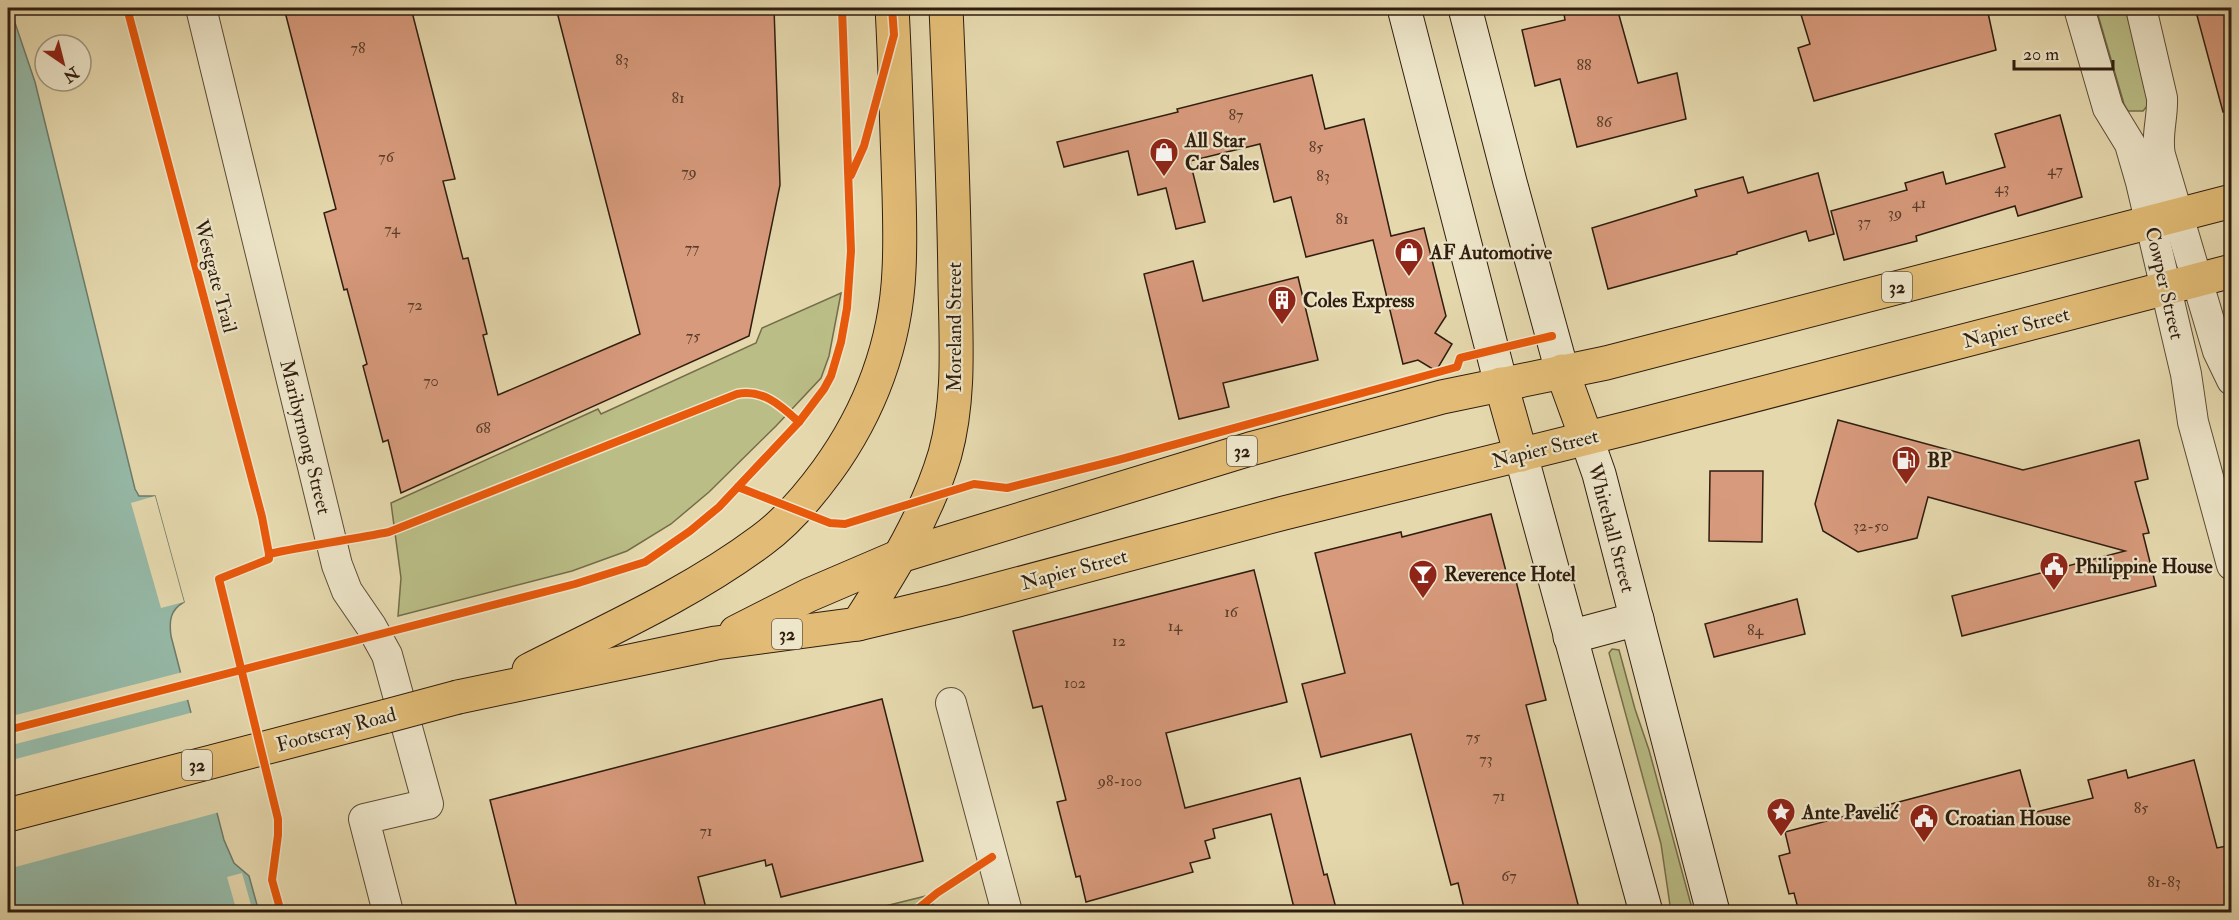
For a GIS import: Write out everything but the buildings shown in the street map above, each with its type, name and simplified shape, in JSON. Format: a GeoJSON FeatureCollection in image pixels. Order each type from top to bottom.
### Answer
{"type":"FeatureCollection","features":[{"type":"Feature","properties":{"kind":"main road","name":"Footscray Road"},"geometry":{"type":"LineString","coordinates":[[490,690],[696,583],[763,539],[796,510],[837,457],[872,395],[891,328],[900,270],[892,8]]}},
{"type":"Feature","properties":{"kind":"main road","name":"Moreland Street"},"geometry":{"type":"LineString","coordinates":[[858,624],[900,556],[936,479],[950,432],[955,395],[954,235],[946,8]]}},
{"type":"Feature","properties":{"kind":"main road"},"geometry":{"type":"LineString","coordinates":[[1404,8],[1501,384],[1646,912]]}},
{"type":"Feature","properties":{"kind":"main road","name":"Whitehall Street"},"geometry":{"type":"LineString","coordinates":[[1465,8],[1509,182],[1562,371],[1599,474],[1713,912]]}},
{"type":"Feature","properties":{"kind":"main road","name":"32"},"geometry":{"type":"LineString","coordinates":[[900,556],[1250,449],[1501,384],[1606,363],[2232,201]]}},
{"type":"Feature","properties":{"kind":"main road","name":"Napier Street"},"geometry":{"type":"LineString","coordinates":[[858,624],[2232,271]]}},
{"type":"Feature","properties":{"kind":"main road","name":"Footscray Road"},"geometry":{"type":"LineString","coordinates":[[716,643],[809,595],[900,556]]}},
{"type":"Feature","properties":{"kind":"main road"},"geometry":{"type":"LineString","coordinates":[[1570,637],[1637,620]]}},
{"type":"Feature","properties":{"kind":"main road","name":"Footscray Road"},"geometry":{"type":"LineString","coordinates":[[8,815],[458,697],[716,643],[858,624]]}},
{"type":"Feature","properties":{"kind":"street","name":"Maribyrnong Street"},"geometry":{"type":"LineString","coordinates":[[201,8],[337,565],[347,591],[371,626],[387,656],[428,804],[364,819],[388,912]]}},
{"type":"Feature","properties":{"kind":"street","name":"Cowper Street"},"geometry":{"type":"LineString","coordinates":[[2079,8],[2108,108],[2130,144],[2198,280],[2218,351],[2232,380]]}},
{"type":"Feature","properties":{"kind":"street","name":"Cowper Street"},"geometry":{"type":"LineString","coordinates":[[2141,8],[2162,98],[2159,147],[2165,218],[2166,288],[2186,374],[2193,422],[2223,500],[2232,565]]}},
{"type":"Feature","properties":{"kind":"street"},"geometry":{"type":"LineString","coordinates":[[951,703],[1007,912]]}},
{"type":"Feature","properties":{"kind":"green space"},"geometry":{"type":"Polygon","coordinates":[[[2096,8],[2125,8],[2150,97],[2143,111],[2128,111],[2124,104],[2096,8]]]}},
{"type":"Feature","properties":{"kind":"green space"},"geometry":{"type":"Polygon","coordinates":[[[841,293],[829,356],[821,378],[709,492],[671,524],[627,551],[572,571],[398,616],[401,578],[391,503],[598,409],[601,414],[756,343],[762,328],[841,293]]]}},
{"type":"Feature","properties":{"kind":"green space"},"geometry":{"type":"Polygon","coordinates":[[[1612,649],[1619,650],[1693,912],[1671,912],[1661,844],[1609,653],[1612,649]]]}},
{"type":"Feature","properties":{"kind":"green space"},"geometry":{"type":"Polygon","coordinates":[[[930,895],[935,912],[861,912],[930,895]]]}},
{"type":"Feature","properties":{"kind":"shaded area"},"geometry":{"type":"Polygon","coordinates":[[[8,8],[10,8],[33,76],[33,93],[38,93],[135,489],[139,496],[155,496],[184,602],[173,612],[170,625],[171,636],[224,840],[234,863],[249,876],[259,912],[8,912],[8,8]]]}},
{"type":"Feature","properties":{"kind":"pier"},"geometry":{"type":"Polygon","coordinates":[[[155,496],[184,602],[161,608],[131,503],[155,496]]]}},
{"type":"Feature","properties":{"kind":"pier"},"geometry":{"type":"Polygon","coordinates":[[[183,672],[191,699],[8,746],[8,717],[183,672]]]}},
{"type":"Feature","properties":{"kind":"pier"},"geometry":{"type":"Polygon","coordinates":[[[194,712],[220,812],[8,869],[8,761],[194,712]]]}},
{"type":"Feature","properties":{"kind":"pier"},"geometry":{"type":"Polygon","coordinates":[[[242,873],[253,912],[237,912],[227,877],[242,873]]]}},
{"type":"Feature","properties":{"kind":"cycle path","name":"Westgate Trail"},"geometry":{"type":"LineString","coordinates":[[127,8],[262,517],[269,554]]}},
{"type":"Feature","properties":{"kind":"cycle path"},"geometry":{"type":"LineString","coordinates":[[8,730],[575,584],[645,562],[690,531],[719,507],[799,422],[824,389],[831,376],[841,342],[847,308],[851,251],[842,8]]}},
{"type":"Feature","properties":{"kind":"cycle path"},"geometry":{"type":"LineString","coordinates":[[851,175],[864,146],[894,35],[892,8]]}},
{"type":"Feature","properties":{"kind":"cycle path"},"geometry":{"type":"LineString","coordinates":[[738,487],[830,523],[845,524],[974,484],[1007,488],[1118,460],[1457,367],[1460,358],[1552,336]]}},
{"type":"Feature","properties":{"kind":"cycle path"},"geometry":{"type":"LineString","coordinates":[[281,912],[272,880],[278,819],[219,579],[269,559],[269,554],[389,532],[737,394],[763,396],[778,404],[799,422]]}},
{"type":"Feature","properties":{"kind":"cycle path"},"geometry":{"type":"LineString","coordinates":[[914,912],[937,893],[992,857]]}},
{"type":"Feature","properties":{"kind":"place","name":"All Star Car Sales"},"geometry":{"type":"Point","coordinates":[1164,178]}},
{"type":"Feature","properties":{"kind":"place","name":"AF Automotive"},"geometry":{"type":"Point","coordinates":[1409,278]}},
{"type":"Feature","properties":{"kind":"place","name":"Coles Express"},"geometry":{"type":"Point","coordinates":[1282,326]}},
{"type":"Feature","properties":{"kind":"place","name":"BP"},"geometry":{"type":"Point","coordinates":[1906,486]}},
{"type":"Feature","properties":{"kind":"place","name":"Philippine House"},"geometry":{"type":"Point","coordinates":[2054,592]}},
{"type":"Feature","properties":{"kind":"place","name":"Reverence Hotel"},"geometry":{"type":"Point","coordinates":[1423,600]}},
{"type":"Feature","properties":{"kind":"place","name":"Ante Pavelić"},"geometry":{"type":"Point","coordinates":[1781,838]}},
{"type":"Feature","properties":{"kind":"place","name":"Croatian House"},"geometry":{"type":"Point","coordinates":[1924,844]}}]}
